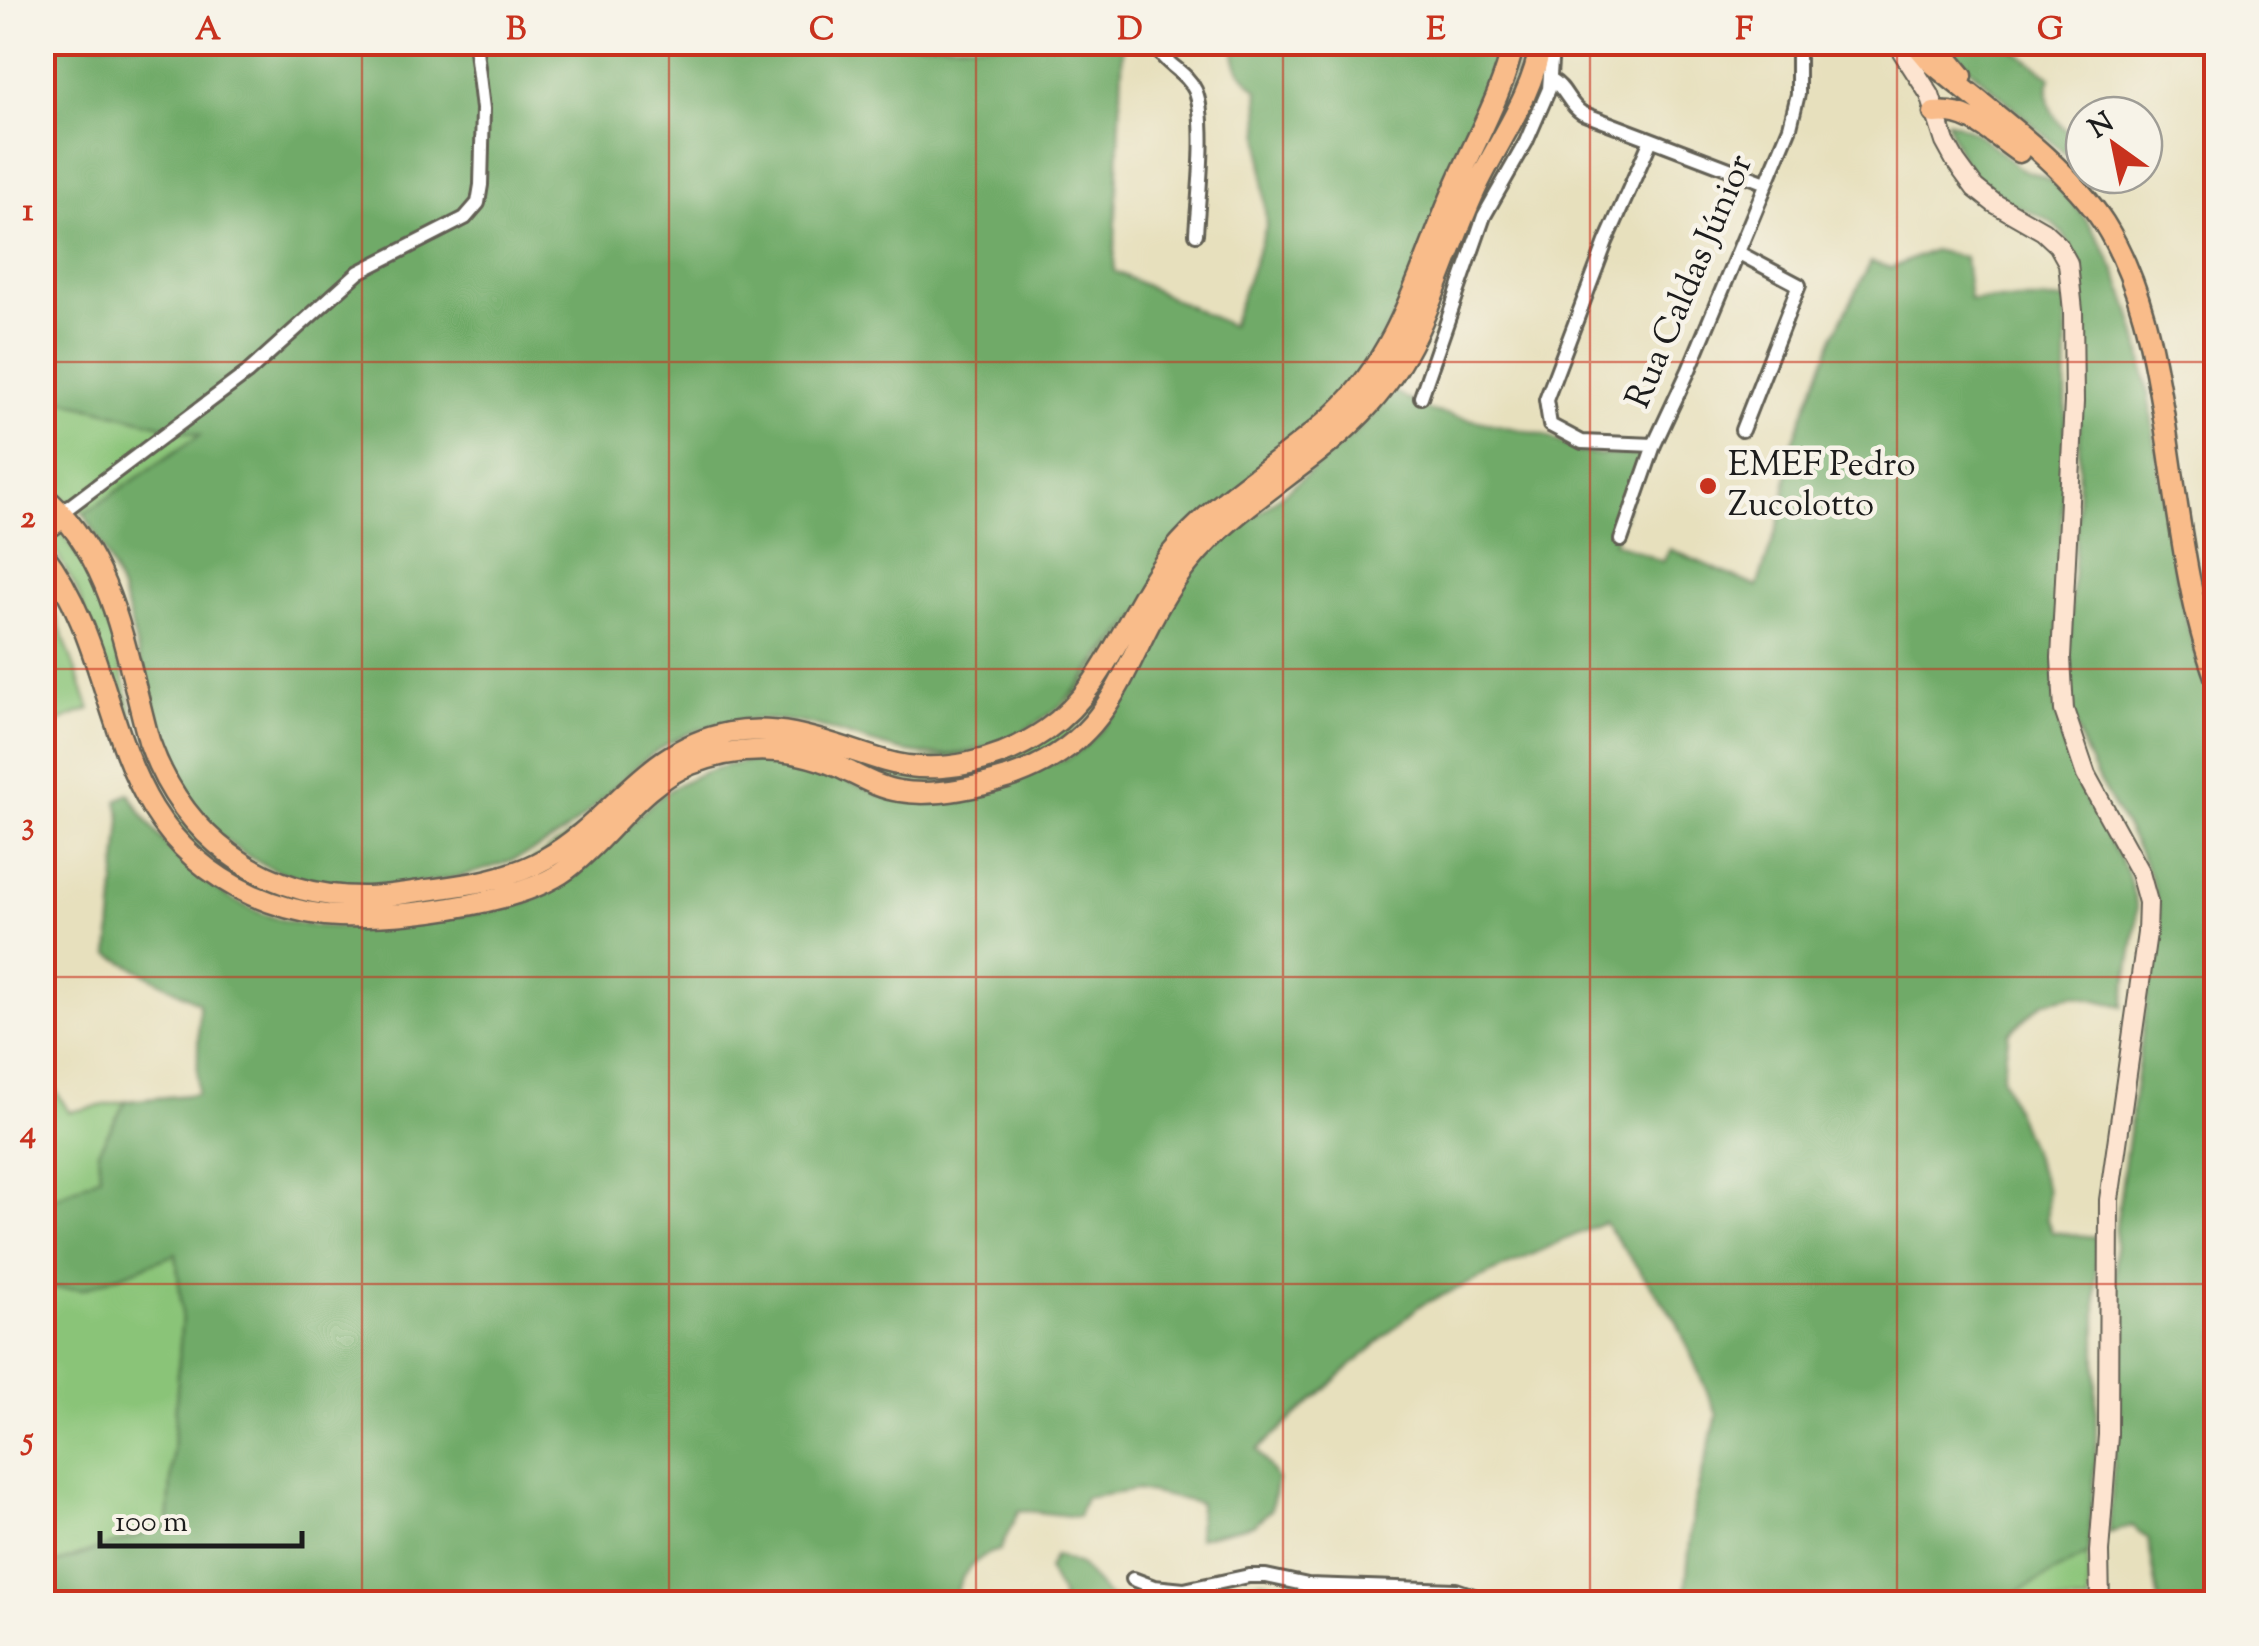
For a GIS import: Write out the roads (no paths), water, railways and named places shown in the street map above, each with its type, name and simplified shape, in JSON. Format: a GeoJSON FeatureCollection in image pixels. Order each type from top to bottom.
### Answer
{"type":"FeatureCollection","features":[{"type":"Feature","properties":{"kind":"main road"},"geometry":{"type":"LineString","coordinates":[[42,495],[80,534],[104,579],[149,741],[157,764],[182,807],[198,828],[233,860],[301,889],[335,896],[384,896],[523,870],[568,843],[668,756],[703,739],[732,732],[765,729],[807,735],[884,761],[921,767],[996,756],[1030,741],[1069,712],[1104,668],[1146,592],[1184,539],[1335,414],[1389,346],[1460,175],[1506,79],[1514,42]]}},
{"type":"Feature","properties":{"kind":"main road"},"geometry":{"type":"LineString","coordinates":[[1512,125],[1511,110],[1529,42]]}},
{"type":"Feature","properties":{"kind":"main road"},"geometry":{"type":"LineString","coordinates":[[42,552],[74,607],[132,770],[157,816],[206,867],[229,884],[279,906],[323,915],[374,915],[469,904],[529,890],[586,853],[658,782],[695,763],[729,754],[756,750],[803,754],[880,786],[914,793],[968,788],[1000,780],[1049,760],[1088,730],[1124,680],[1159,607],[1189,562],[1228,522],[1371,404],[1412,344],[1468,205],[1512,125],[1544,42]]}},
{"type":"Feature","properties":{"kind":"main road"},"geometry":{"type":"LineString","coordinates":[[1896,42],[1922,79],[1956,162],[1975,188],[2043,231],[2058,245],[2068,263],[2074,402],[2062,658],[2064,710],[2086,775],[2140,874],[2148,902],[2147,933],[2109,1200],[2108,1435],[2099,1552],[2100,1604]]}},
{"type":"Feature","properties":{"kind":"main road"},"geometry":{"type":"LineString","coordinates":[[1914,42],[1931,62],[2053,166],[2103,222],[2136,292],[2157,375],[2194,609],[2216,679]]}},
{"type":"Feature","properties":{"kind":"main road"},"geometry":{"type":"LineString","coordinates":[[1934,42],[2010,130]]}},
{"type":"Feature","properties":{"kind":"main road"},"geometry":{"type":"LineString","coordinates":[[1934,113],[1950,110],[1970,118],[2024,156],[2053,166]]}},
{"type":"Feature","properties":{"kind":"main road"},"geometry":{"type":"LineString","coordinates":[[42,532],[62,512]]}},
{"type":"Feature","properties":{"kind":"street"},"geometry":{"type":"LineString","coordinates":[[62,512],[247,373],[360,272],[465,218],[478,203],[483,109],[475,42]]}},
{"type":"Feature","properties":{"kind":"street"},"geometry":{"type":"LineString","coordinates":[[1155,42],[1162,59],[1188,76],[1201,110],[1196,234]]}},
{"type":"Feature","properties":{"kind":"street"},"geometry":{"type":"LineString","coordinates":[[1420,397],[1484,216],[1526,142],[1552,80],[1544,42]]}},
{"type":"Feature","properties":{"kind":"street","name":"Rua Caldas Júnior"},"geometry":{"type":"LineString","coordinates":[[1621,540],[1654,445],[1738,253],[1794,110],[1799,43]]}},
{"type":"Feature","properties":{"kind":"street"},"geometry":{"type":"LineString","coordinates":[[1552,80],[1582,113],[1766,184]]}},
{"type":"Feature","properties":{"kind":"street"},"geometry":{"type":"LineString","coordinates":[[1512,125],[1526,142]]}},
{"type":"Feature","properties":{"kind":"street"},"geometry":{"type":"LineString","coordinates":[[1651,140],[1606,242],[1546,400],[1550,425],[1582,442],[1654,445]]}},
{"type":"Feature","properties":{"kind":"street"},"geometry":{"type":"LineString","coordinates":[[1738,253],[1800,285],[1742,430]]}},
{"type":"Feature","properties":{"kind":"street"},"geometry":{"type":"LineString","coordinates":[[1133,1579],[1154,1588],[1184,1590],[1266,1576],[1308,1585],[1456,1590],[1497,1604]]}},
{"type":"Feature","properties":{"kind":"place","name":"EMEF Pedro Zucolotto"},"geometry":{"type":"Point","coordinates":[1708,486]}}]}
